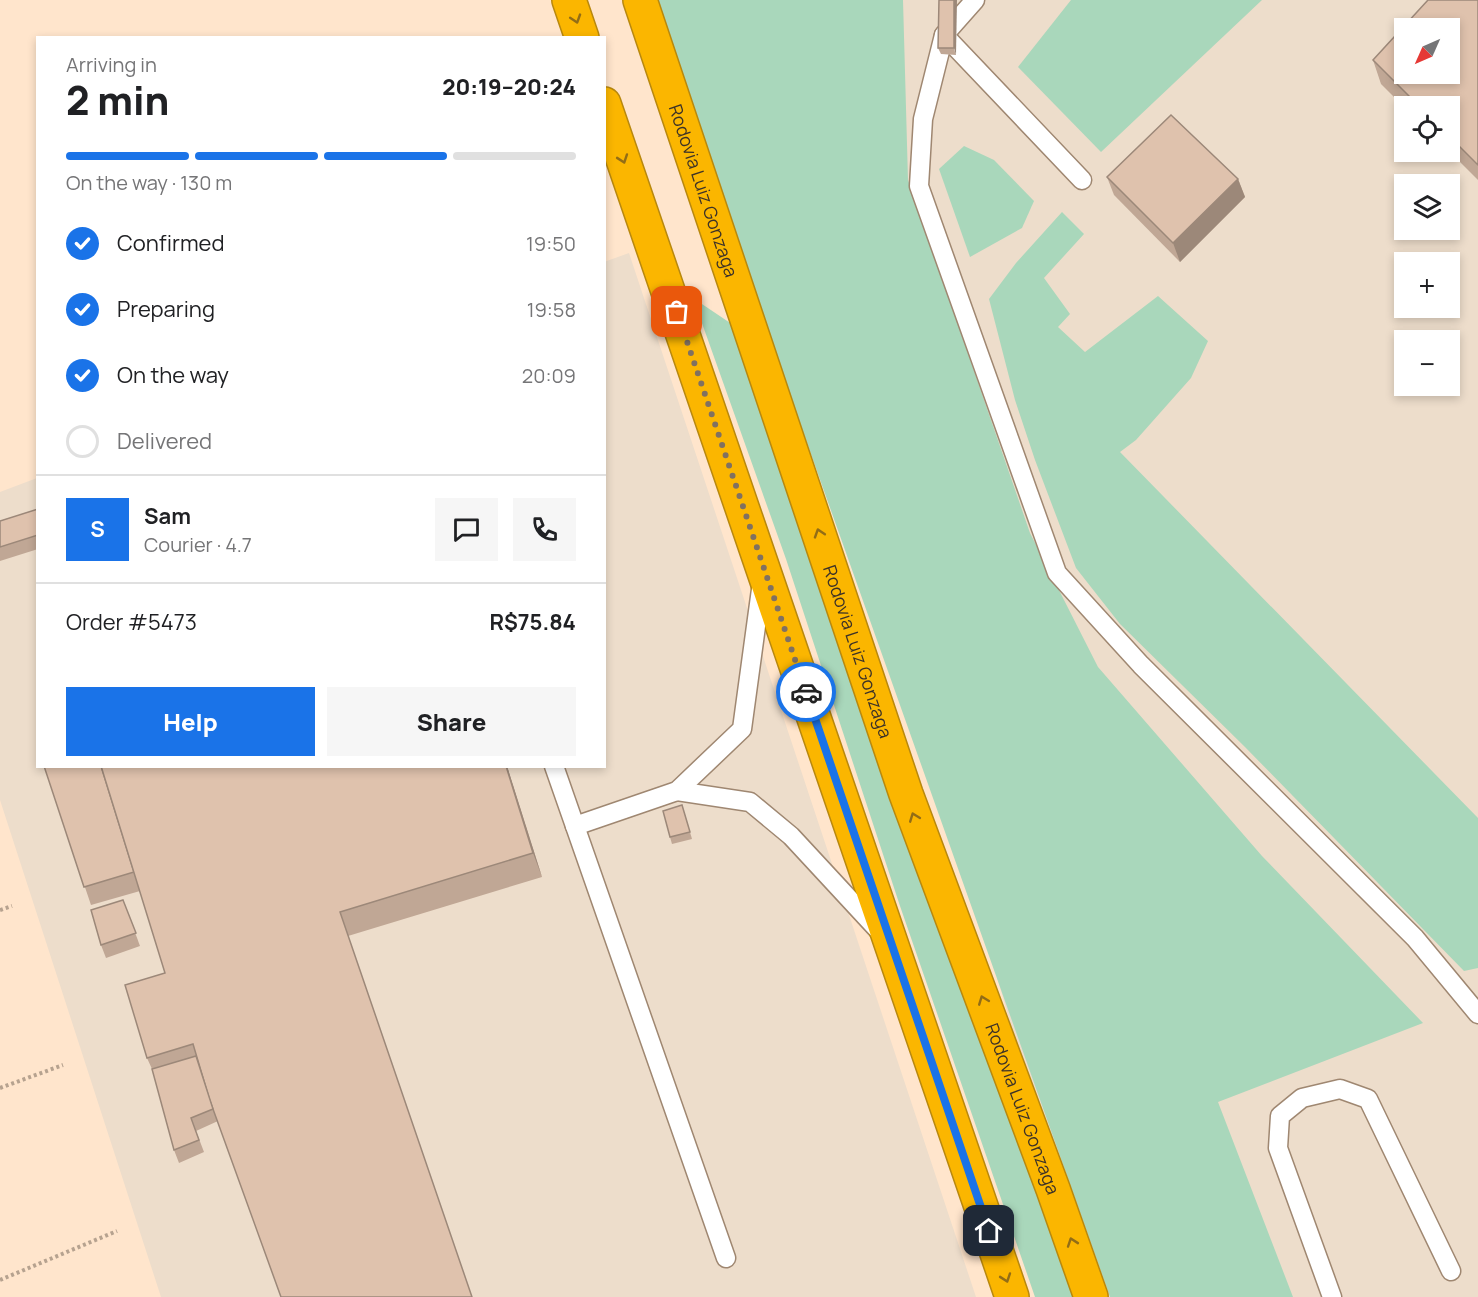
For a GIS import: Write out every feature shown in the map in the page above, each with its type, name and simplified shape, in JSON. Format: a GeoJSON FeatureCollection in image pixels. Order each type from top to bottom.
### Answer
{"type":"FeatureCollection","features":[{"type":"Feature","properties":{"kind":"highway"},"geometry":{"type":"LineString","coordinates":[[569,0],[581,36]]}},
{"type":"Feature","properties":{"kind":"highway","name":"Rodovia Luiz Gonzaga"},"geometry":{"type":"LineString","coordinates":[[640,0],[906,794],[1091,1297]]}},
{"type":"Feature","properties":{"kind":"highway"},"geometry":{"type":"LineString","coordinates":[[606,110],[1012,1297]]}},
{"type":"Feature","properties":{"kind":"lane"},"geometry":{"type":"LineString","coordinates":[[975,0],[944,35],[923,120],[919,186],[1057,573],[1141,664],[1415,938],[1478,1014]]}},
{"type":"Feature","properties":{"kind":"lane"},"geometry":{"type":"LineString","coordinates":[[944,35],[1082,180]]}},
{"type":"Feature","properties":{"kind":"lane"},"geometry":{"type":"LineString","coordinates":[[575,825],[677,791],[742,729],[763,567]]}},
{"type":"Feature","properties":{"kind":"lane"},"geometry":{"type":"LineString","coordinates":[[555,768],[726,1258]]}},
{"type":"Feature","properties":{"kind":"lane"},"geometry":{"type":"LineString","coordinates":[[677,791],[750,802],[791,836],[891,944]]}},
{"type":"Feature","properties":{"kind":"lane"},"geometry":{"type":"LineString","coordinates":[[1332,1297],[1278,1148],[1280,1116],[1302,1098],[1321,1093],[1340,1089],[1368,1099],[1451,1271]]}},
{"type":"Feature","properties":{"kind":"path"},"geometry":{"type":"LineString","coordinates":[[0,910],[12,906]]}},
{"type":"Feature","properties":{"kind":"path"},"geometry":{"type":"LineString","coordinates":[[0,1088],[63,1065]]}},
{"type":"Feature","properties":{"kind":"path"},"geometry":{"type":"LineString","coordinates":[[0,1280],[117,1231]]}},
{"type":"Feature","properties":{"kind":"shaded area"},"geometry":{"type":"Polygon","coordinates":[[[716,0],[1478,0],[1478,1297],[1094,1297],[1060,1196],[716,0]]]}},
{"type":"Feature","properties":{"kind":"shaded area"},"geometry":{"type":"Polygon","coordinates":[[[629,253],[976,1297],[161,1297],[0,800],[0,492],[36,478],[36,768],[606,768],[606,261],[629,253]]]}},
{"type":"Feature","properties":{"kind":"green space"},"geometry":{"type":"Polygon","coordinates":[[[654,0],[903,0],[908,180],[1030,533],[1098,667],[1262,856],[1423,1023],[1218,1102],[1293,1297],[1110,1297],[724,209],[654,0]]]}},
{"type":"Feature","properties":{"kind":"green space"},"geometry":{"type":"Polygon","coordinates":[[[1071,0],[1262,0],[1101,152],[1018,67],[1071,0]]]}},
{"type":"Feature","properties":{"kind":"green space"},"geometry":{"type":"Polygon","coordinates":[[[964,146],[994,160],[1034,201],[1022,228],[970,257],[939,169],[964,146]]]}},
{"type":"Feature","properties":{"kind":"green space"},"geometry":{"type":"Polygon","coordinates":[[[1062,212],[1084,234],[1044,278],[1070,314],[1058,327],[1085,352],[1158,296],[1208,341],[1191,378],[1136,440],[1120,452],[1478,818],[1478,968],[1464,971],[1245,747],[1120,624],[1076,568],[1015,400],[989,299],[1016,263],[1062,212]]]}},
{"type":"Feature","properties":{"kind":"green space"},"geometry":{"type":"Polygon","coordinates":[[[693,298],[754,339],[1091,1297],[1035,1297],[900,906],[786,559],[693,298]]]}},
{"type":"Feature","properties":{"kind":"building"},"geometry":{"type":"Polygon","coordinates":[[[939,0],[954,0],[954,48],[938,48],[939,0]]]}},
{"type":"Feature","properties":{"kind":"building"},"geometry":{"type":"Polygon","coordinates":[[[1428,0],[1478,0],[1478,165],[1460,147],[1460,96],[1409,96],[1397,84],[1460,84],[1460,18],[1412,18],[1428,0]]]}},
{"type":"Feature","properties":{"kind":"building"},"geometry":{"type":"Polygon","coordinates":[[[1394,37],[1394,81],[1373,60],[1394,37]]]}},
{"type":"Feature","properties":{"kind":"building"},"geometry":{"type":"Polygon","coordinates":[[[1171,115],[1238,179],[1173,243],[1107,177],[1171,115]]]}},
{"type":"Feature","properties":{"kind":"building"},"geometry":{"type":"Polygon","coordinates":[[[36,510],[36,536],[0,547],[0,521],[36,510]]]}},
{"type":"Feature","properties":{"kind":"building"},"geometry":{"type":"Polygon","coordinates":[[[45,768],[102,768],[134,872],[84,887],[45,768]]]}},
{"type":"Feature","properties":{"kind":"building"},"geometry":{"type":"Polygon","coordinates":[[[102,768],[507,768],[533,853],[340,912],[472,1297],[281,1297],[209,1098],[193,1044],[147,1058],[125,985],[165,973],[102,768]]]}},
{"type":"Feature","properties":{"kind":"building"},"geometry":{"type":"Polygon","coordinates":[[[682,805],[690,832],[670,837],[663,811],[682,805]]]}},
{"type":"Feature","properties":{"kind":"building"},"geometry":{"type":"Polygon","coordinates":[[[123,900],[136,933],[101,945],[91,910],[123,900]]]}},
{"type":"Feature","properties":{"kind":"building"},"geometry":{"type":"Polygon","coordinates":[[[196,1056],[213,1109],[191,1118],[199,1140],[174,1150],[152,1069],[196,1056]]]}},
{"type":"Feature","properties":{"kind":"way so far"},"geometry":{"type":"LineString","coordinates":[[677,312],[806,692]]}},
{"type":"Feature","properties":{"kind":"route"},"geometry":{"type":"LineString","coordinates":[[806,692],[989,1231]]}}]}
